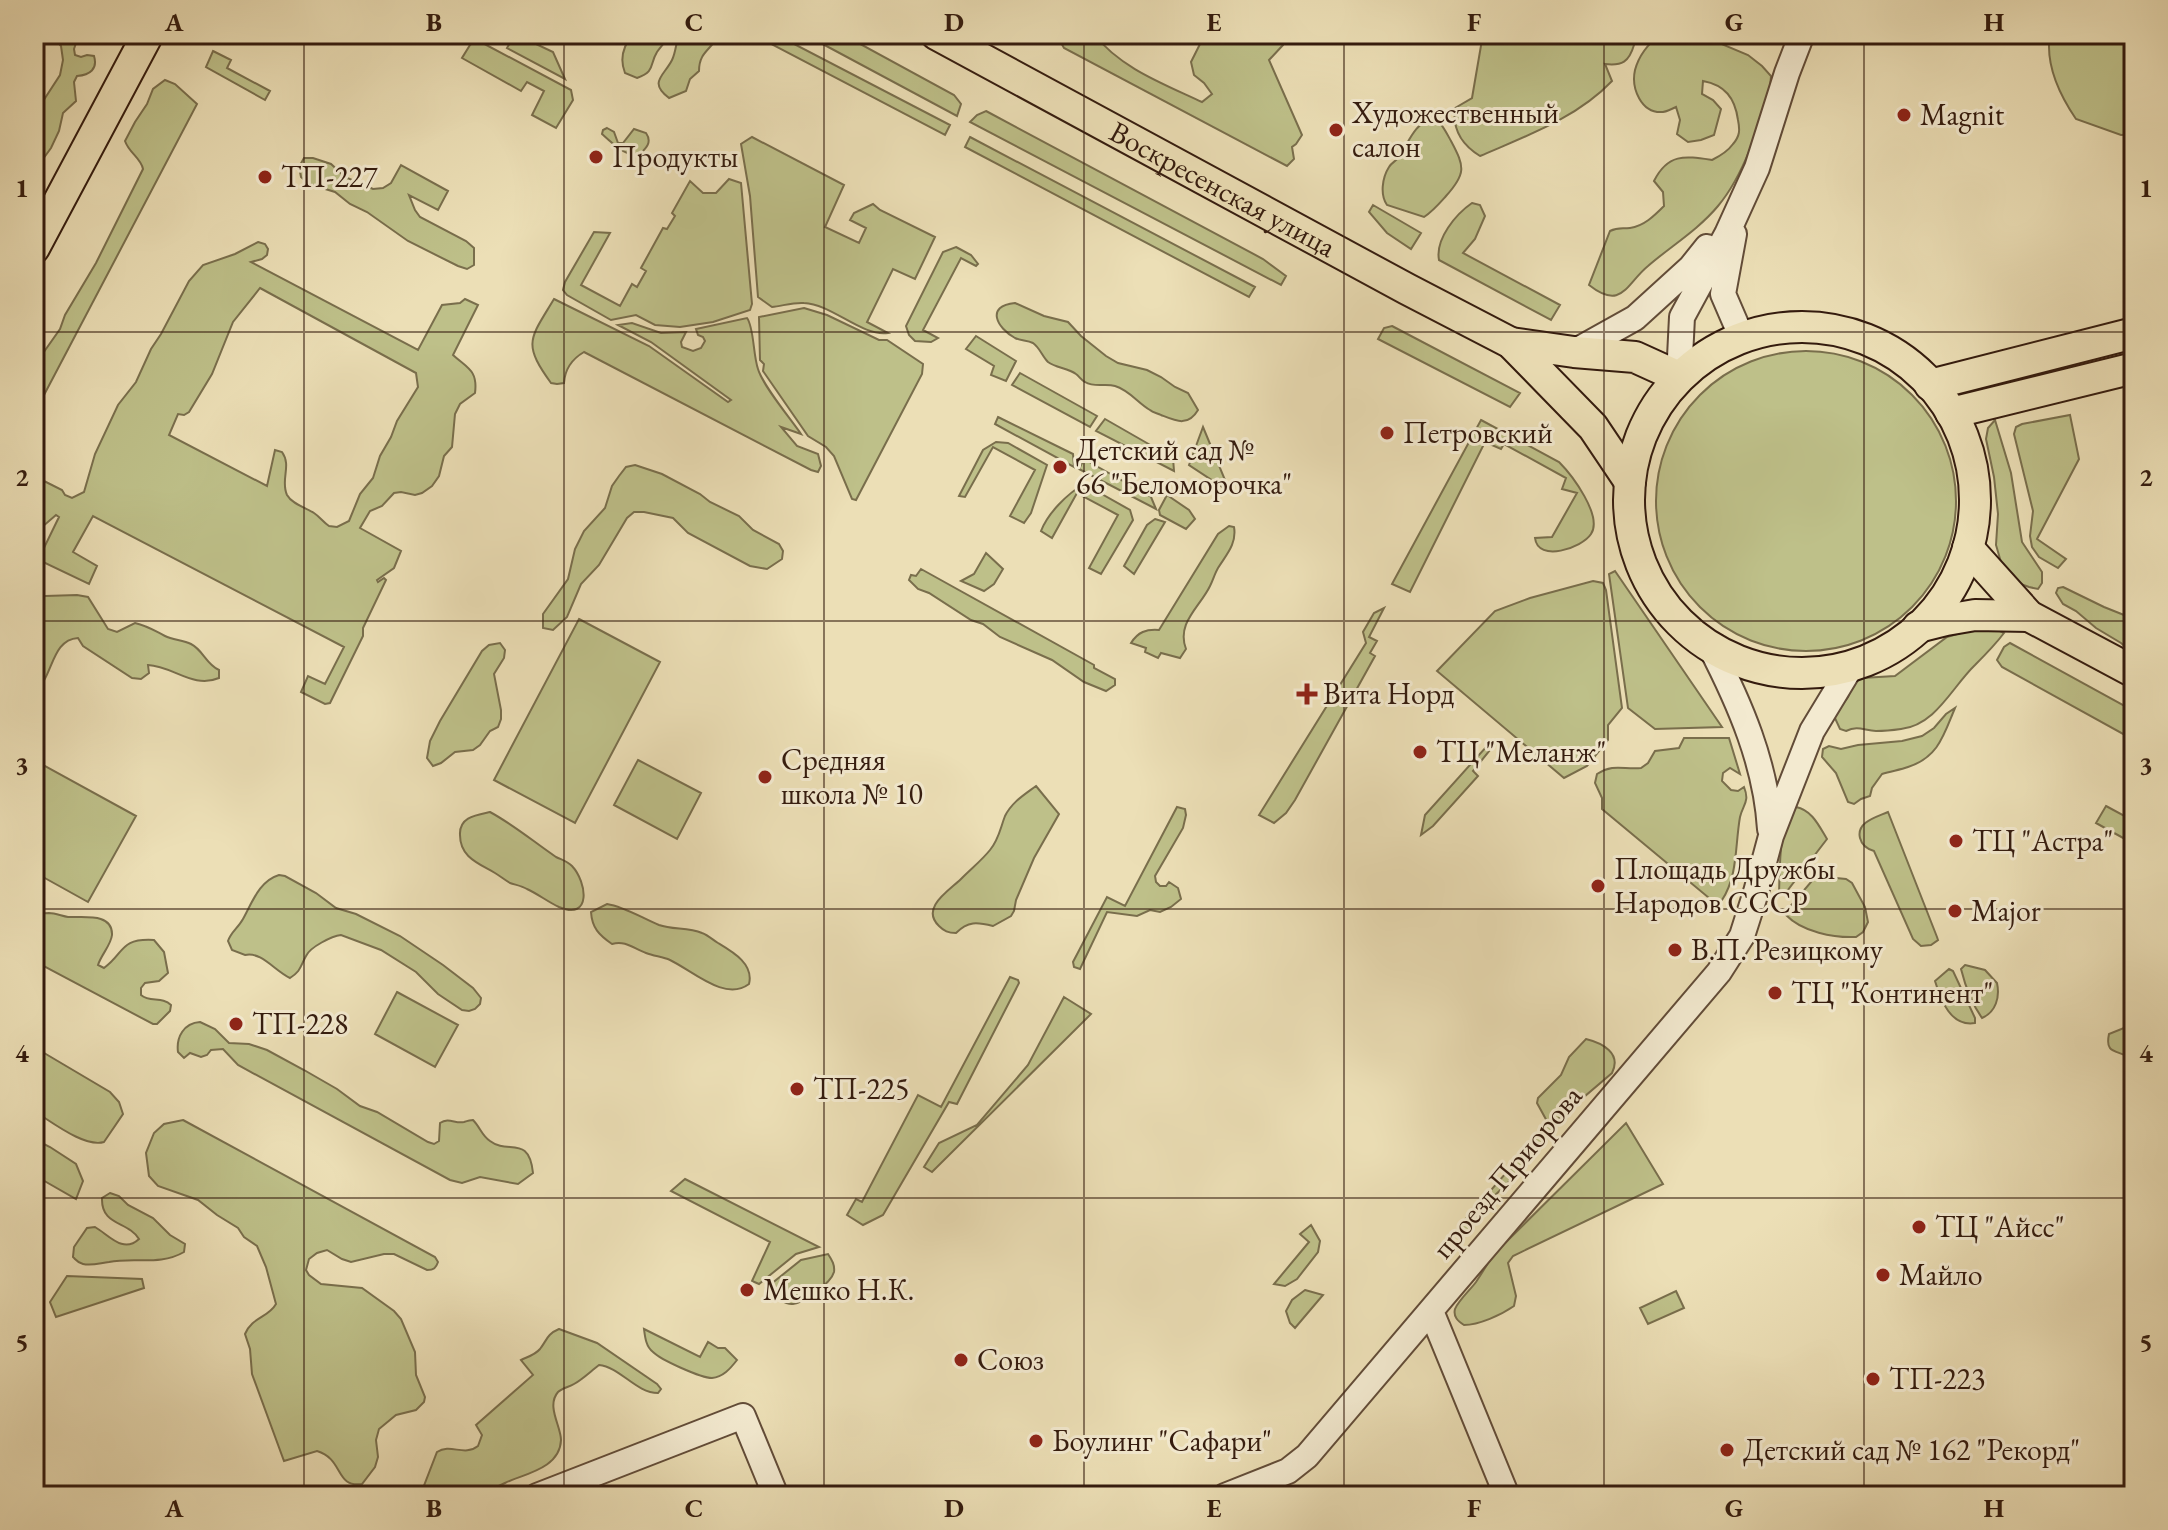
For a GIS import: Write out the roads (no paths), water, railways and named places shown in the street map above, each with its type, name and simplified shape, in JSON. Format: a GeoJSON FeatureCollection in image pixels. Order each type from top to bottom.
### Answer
{"type":"FeatureCollection","features":[{"type":"Feature","properties":{"kind":"main road"},"geometry":{"type":"LineString","coordinates":[[34,248],[148,34]]}},
{"type":"Feature","properties":{"kind":"main road","name":"Воскресенская улица"},"geometry":{"type":"LineString","coordinates":[[936,34],[1511,343],[1593,427],[1630,482]]}},
{"type":"Feature","properties":{"kind":"main road"},"geometry":{"type":"LineString","coordinates":[[1793,328],[1824,329],[1882,347],[1900,358],[1930,385],[1962,434],[1969,456],[1974,502],[1973,525],[1962,566],[1932,614],[1898,643],[1876,656],[1823,672],[1764,668],[1736,660],[1695,635],[1668,609],[1648,578],[1637,552],[1630,523],[1630,482],[1639,440],[1648,420],[1679,377],[1705,357],[1742,338],[1793,328]]}},
{"type":"Feature","properties":{"kind":"main road"},"geometry":{"type":"LineString","coordinates":[[1930,385],[2134,333]]}},
{"type":"Feature","properties":{"kind":"main road","name":"Воскресенская улица"},"geometry":{"type":"LineString","coordinates":[[1511,343],[1635,357],[1679,377]]}},
{"type":"Feature","properties":{"kind":"main road"},"geometry":{"type":"LineString","coordinates":[[1951,413],[2134,368]]}},
{"type":"Feature","properties":{"kind":"main road"},"geometry":{"type":"LineString","coordinates":[[1968,548],[2029,616],[2134,672]]}},
{"type":"Feature","properties":{"kind":"main road"},"geometry":{"type":"LineString","coordinates":[[1918,627],[1975,615],[2029,616]]}},
{"type":"Feature","properties":{"kind":"street"},"geometry":{"type":"LineString","coordinates":[[1679,377],[1682,317],[1757,168],[1802,34]]}},
{"type":"Feature","properties":{"kind":"street"},"geometry":{"type":"LineString","coordinates":[[1739,208],[1723,294],[1742,338]]}},
{"type":"Feature","properties":{"kind":"street"},"geometry":{"type":"LineString","coordinates":[[1574,352],[1635,318],[1691,267],[1739,208]]}},
{"type":"Feature","properties":{"kind":"street"},"geometry":{"type":"LineString","coordinates":[[1710,646],[1745,722],[1762,770],[1771,836]]}},
{"type":"Feature","properties":{"kind":"street"},"geometry":{"type":"LineString","coordinates":[[1771,836],[1812,731],[1852,665]]}},
{"type":"Feature","properties":{"kind":"street","name":"проезд Приорова"},"geometry":{"type":"LineString","coordinates":[[1225,1496],[1271,1479],[1301,1462],[1719,972],[1742,936],[1771,836]]}},
{"type":"Feature","properties":{"kind":"street"},"geometry":{"type":"LineString","coordinates":[[1431,1311],[1507,1496]]}},
{"type":"Feature","properties":{"kind":"street"},"geometry":{"type":"LineString","coordinates":[[537,1496],[743,1416],[776,1496]]}},
{"type":"Feature","properties":{"kind":"place","name":"Magnit"},"geometry":{"type":"Point","coordinates":[1904,115]}},
{"type":"Feature","properties":{"kind":"place","name":"Художественный салон"},"geometry":{"type":"Point","coordinates":[1336,130]}},
{"type":"Feature","properties":{"kind":"place","name":"Продукты"},"geometry":{"type":"Point","coordinates":[596,157]}},
{"type":"Feature","properties":{"kind":"place","name":"ТП-227"},"geometry":{"type":"Point","coordinates":[265,177]}},
{"type":"Feature","properties":{"kind":"place","name":"Петровский"},"geometry":{"type":"Point","coordinates":[1387,433]}},
{"type":"Feature","properties":{"kind":"place","name":"Детский сад № 66 \"Беломорочка\""},"geometry":{"type":"Point","coordinates":[1060,467]}},
{"type":"Feature","properties":{"kind":"place","name":"Вита Норд"},"geometry":{"type":"Point","coordinates":[1307,694]}},
{"type":"Feature","properties":{"kind":"place","name":"ТЦ \"Меланж\""},"geometry":{"type":"Point","coordinates":[1420,752]}},
{"type":"Feature","properties":{"kind":"place","name":"Средняя школа № 10"},"geometry":{"type":"Point","coordinates":[765,777]}},
{"type":"Feature","properties":{"kind":"place","name":"ТЦ \"Астра\""},"geometry":{"type":"Point","coordinates":[1956,841]}},
{"type":"Feature","properties":{"kind":"place","name":"Площадь Дружбы Народов СССР"},"geometry":{"type":"Point","coordinates":[1598,886]}},
{"type":"Feature","properties":{"kind":"place","name":"Major"},"geometry":{"type":"Point","coordinates":[1955,911]}},
{"type":"Feature","properties":{"kind":"place","name":"В.П. Резицкому"},"geometry":{"type":"Point","coordinates":[1675,950]}},
{"type":"Feature","properties":{"kind":"place","name":"ТЦ \"Континент\""},"geometry":{"type":"Point","coordinates":[1775,993]}},
{"type":"Feature","properties":{"kind":"place","name":"ТП-228"},"geometry":{"type":"Point","coordinates":[236,1024]}},
{"type":"Feature","properties":{"kind":"place","name":"ТП-225"},"geometry":{"type":"Point","coordinates":[797,1089]}},
{"type":"Feature","properties":{"kind":"place","name":"ТЦ \"Айсс\""},"geometry":{"type":"Point","coordinates":[1919,1227]}},
{"type":"Feature","properties":{"kind":"place","name":"Майло"},"geometry":{"type":"Point","coordinates":[1883,1275]}},
{"type":"Feature","properties":{"kind":"place","name":"Мешко Н.К."},"geometry":{"type":"Point","coordinates":[747,1290]}},
{"type":"Feature","properties":{"kind":"place","name":"Союз"},"geometry":{"type":"Point","coordinates":[961,1360]}},
{"type":"Feature","properties":{"kind":"place","name":"ТП-223"},"geometry":{"type":"Point","coordinates":[1873,1379]}},
{"type":"Feature","properties":{"kind":"place","name":"Боулинг \"Сафари\""},"geometry":{"type":"Point","coordinates":[1036,1441]}},
{"type":"Feature","properties":{"kind":"place","name":"Детский сад № 162 \"Рекорд\""},"geometry":{"type":"Point","coordinates":[1727,1450]}}]}
